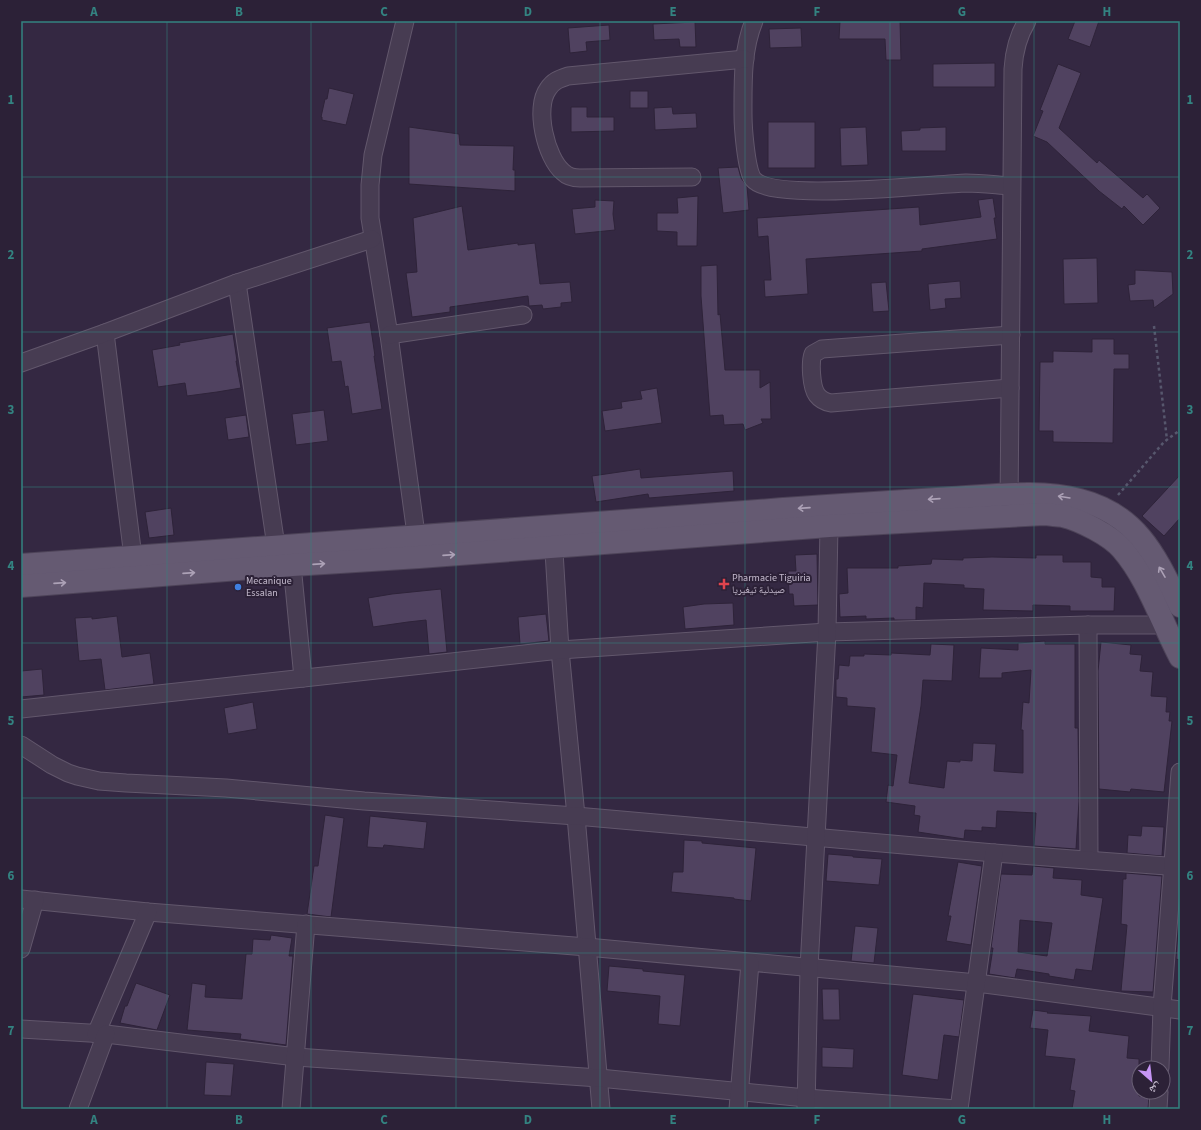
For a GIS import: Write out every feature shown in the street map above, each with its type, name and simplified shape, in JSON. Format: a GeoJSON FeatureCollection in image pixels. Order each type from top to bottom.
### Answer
{"type":"FeatureCollection","features":[{"type":"Feature","properties":{"kind":"main road"},"geometry":{"type":"LineString","coordinates":[[21,586],[292,565],[418,547],[553,537],[829,526],[1009,505],[1047,494],[1079,499],[1106,508],[1134,529],[1150,550],[1165,575],[1180,606]]}},
{"type":"Feature","properties":{"kind":"main road"},"geometry":{"type":"LineString","coordinates":[[553,537],[818,507],[1009,505],[1044,514],[1063,516],[1101,532],[1120,547],[1133,564],[1144,583],[1180,657]]}},
{"type":"Feature","properties":{"kind":"main road"},"geometry":{"type":"LineString","coordinates":[[21,565],[276,546],[418,547]]}},
{"type":"Feature","properties":{"kind":"street"},"geometry":{"type":"LineString","coordinates":[[405,21],[373,155],[370,185],[370,218],[372,239],[389,335],[418,547]]}},
{"type":"Feature","properties":{"kind":"street"},"geometry":{"type":"LineString","coordinates":[[754,21],[750,30],[745,59],[743,122],[749,171],[754,180],[767,186],[789,190],[842,191],[967,183],[1011,186]]}},
{"type":"Feature","properties":{"kind":"street"},"geometry":{"type":"LineString","coordinates":[[1009,505],[1011,186],[1014,56],[1016,44],[1024,21]]}},
{"type":"Feature","properties":{"kind":"street"},"geometry":{"type":"LineString","coordinates":[[692,177],[580,178],[571,177],[564,174],[557,167],[553,159],[544,134],[542,104],[546,90],[554,81],[568,76],[745,59]]}},
{"type":"Feature","properties":{"kind":"street"},"geometry":{"type":"LineString","coordinates":[[21,363],[236,283],[372,239]]}},
{"type":"Feature","properties":{"kind":"street"},"geometry":{"type":"LineString","coordinates":[[236,283],[276,546]]}},
{"type":"Feature","properties":{"kind":"street"},"geometry":{"type":"LineString","coordinates":[[389,335],[523,315]]}},
{"type":"Feature","properties":{"kind":"street"},"geometry":{"type":"LineString","coordinates":[[105,333],[134,556]]}},
{"type":"Feature","properties":{"kind":"street"},"geometry":{"type":"LineString","coordinates":[[1010,388],[831,403],[826,402],[817,395],[814,387],[811,358],[813,354],[822,349],[1011,335]]}},
{"type":"Feature","properties":{"kind":"street"},"geometry":{"type":"LineString","coordinates":[[806,1103],[808,968],[827,632],[829,526]]}},
{"type":"Feature","properties":{"kind":"street"},"geometry":{"type":"LineString","coordinates":[[553,537],[560,650],[601,1109]]}},
{"type":"Feature","properties":{"kind":"street"},"geometry":{"type":"LineString","coordinates":[[292,565],[303,678]]}},
{"type":"Feature","properties":{"kind":"street"},"geometry":{"type":"LineString","coordinates":[[21,709],[560,650],[827,632],[1088,625],[1164,626]]}},
{"type":"Feature","properties":{"kind":"street"},"geometry":{"type":"LineString","coordinates":[[1088,625],[1089,860]]}},
{"type":"Feature","properties":{"kind":"street"},"geometry":{"type":"LineString","coordinates":[[21,745],[52,765],[78,776],[98,781],[226,788],[364,801],[576,816],[816,838],[1176,866]]}},
{"type":"Feature","properties":{"kind":"street"},"geometry":{"type":"LineString","coordinates":[[1160,1060],[1162,1007],[1176,866],[1180,772]]}},
{"type":"Feature","properties":{"kind":"street"},"geometry":{"type":"LineString","coordinates":[[21,1029],[101,1034],[296,1057],[599,1078],[738,1091],[806,1103],[958,1109],[977,983],[994,852]]}},
{"type":"Feature","properties":{"kind":"street"},"geometry":{"type":"LineString","coordinates":[[21,949],[28,899],[148,912],[587,947],[977,983],[1180,1010]]}},
{"type":"Feature","properties":{"kind":"street"},"geometry":{"type":"LineString","coordinates":[[78,1109],[101,1034],[148,912]]}},
{"type":"Feature","properties":{"kind":"street"},"geometry":{"type":"LineString","coordinates":[[291,1109],[306,924]]}},
{"type":"Feature","properties":{"kind":"street"},"geometry":{"type":"LineString","coordinates":[[738,1109],[738,1091],[750,963]]}},
{"type":"Feature","properties":{"kind":"path"},"geometry":{"type":"LineString","coordinates":[[1154,326],[1166,440]]}},
{"type":"Feature","properties":{"kind":"path"},"geometry":{"type":"LineString","coordinates":[[1106,508],[1166,440],[1180,430]]}},
{"type":"Feature","properties":{"kind":"building"},"geometry":{"type":"Polygon","coordinates":[[[840,21],[900,21],[901,60],[886,60],[885,39],[839,39],[840,21]]]}},
{"type":"Feature","properties":{"kind":"building"},"geometry":{"type":"Polygon","coordinates":[[[1075,21],[1099,21],[1090,47],[1068,39],[1075,21]]]}},
{"type":"Feature","properties":{"kind":"building"},"geometry":{"type":"Polygon","coordinates":[[[695,22],[696,47],[680,47],[679,39],[654,40],[653,24],[695,22]]]}},
{"type":"Feature","properties":{"kind":"building"},"geometry":{"type":"Polygon","coordinates":[[[609,25],[610,40],[586,42],[587,51],[570,53],[568,28],[609,25]]]}},
{"type":"Feature","properties":{"kind":"building"},"geometry":{"type":"Polygon","coordinates":[[[801,28],[802,47],[770,48],[769,29],[801,28]]]}},
{"type":"Feature","properties":{"kind":"building"},"geometry":{"type":"Polygon","coordinates":[[[995,63],[995,87],[933,87],[933,64],[995,63]]]}},
{"type":"Feature","properties":{"kind":"building"},"geometry":{"type":"Polygon","coordinates":[[[1058,64],[1081,73],[1059,128],[1097,163],[1099,160],[1143,198],[1147,194],[1160,208],[1143,225],[1124,206],[1122,209],[1099,191],[1047,142],[1033,136],[1043,111],[1040,110],[1058,64]]]}},
{"type":"Feature","properties":{"kind":"building"},"geometry":{"type":"Polygon","coordinates":[[[329,88],[354,94],[346,125],[322,120],[321,117],[329,88]]]}},
{"type":"Feature","properties":{"kind":"building"},"geometry":{"type":"Polygon","coordinates":[[[630,91],[648,91],[648,108],[630,108],[630,91]]]}},
{"type":"Feature","properties":{"kind":"building"},"geometry":{"type":"Polygon","coordinates":[[[571,107],[587,107],[587,117],[614,117],[614,131],[571,132],[571,107]]]}},
{"type":"Feature","properties":{"kind":"building"},"geometry":{"type":"Polygon","coordinates":[[[672,107],[673,114],[696,113],[697,128],[655,130],[654,108],[672,107]]]}},
{"type":"Feature","properties":{"kind":"building"},"geometry":{"type":"Polygon","coordinates":[[[768,122],[815,122],[815,168],[768,168],[768,122]]]}},
{"type":"Feature","properties":{"kind":"building"},"geometry":{"type":"Polygon","coordinates":[[[409,127],[459,134],[460,145],[514,146],[513,170],[515,170],[515,191],[409,184],[409,127]]]}},
{"type":"Feature","properties":{"kind":"building"},"geometry":{"type":"Polygon","coordinates":[[[866,127],[868,165],[841,166],[840,128],[866,127]]]}},
{"type":"Feature","properties":{"kind":"building"},"geometry":{"type":"Polygon","coordinates":[[[946,127],[946,151],[902,151],[901,131],[920,130],[920,128],[946,127]]]}},
{"type":"Feature","properties":{"kind":"building"},"geometry":{"type":"Polygon","coordinates":[[[738,167],[741,178],[747,186],[749,210],[723,213],[718,168],[738,167]]]}},
{"type":"Feature","properties":{"kind":"building"},"geometry":{"type":"Polygon","coordinates":[[[698,196],[697,246],[677,246],[677,232],[657,231],[657,213],[678,213],[677,198],[698,196]]]}},
{"type":"Feature","properties":{"kind":"building"},"geometry":{"type":"Polygon","coordinates":[[[993,198],[997,239],[922,249],[922,251],[806,259],[808,294],[765,297],[764,280],[771,280],[768,236],[758,237],[757,218],[919,207],[920,225],[981,217],[978,200],[993,198]]]}},
{"type":"Feature","properties":{"kind":"building"},"geometry":{"type":"Polygon","coordinates":[[[595,200],[614,201],[613,214],[615,230],[575,234],[572,209],[595,207],[595,200]]]}},
{"type":"Feature","properties":{"kind":"building"},"geometry":{"type":"Polygon","coordinates":[[[462,206],[468,250],[518,243],[518,245],[535,243],[540,284],[570,282],[572,302],[561,303],[561,307],[543,309],[542,305],[529,306],[528,296],[450,307],[450,312],[412,317],[406,273],[417,272],[413,218],[462,206]]]}},
{"type":"Feature","properties":{"kind":"building"},"geometry":{"type":"Polygon","coordinates":[[[1097,258],[1098,303],[1064,304],[1063,259],[1097,258]]]}},
{"type":"Feature","properties":{"kind":"building"},"geometry":{"type":"Polygon","coordinates":[[[717,265],[718,315],[720,314],[725,370],[760,370],[760,388],[770,382],[771,419],[761,419],[763,423],[745,430],[743,424],[724,425],[723,415],[710,416],[701,296],[701,266],[717,265]]]}},
{"type":"Feature","properties":{"kind":"building"},"geometry":{"type":"Polygon","coordinates":[[[1135,270],[1172,272],[1173,294],[1154,308],[1153,300],[1130,301],[1128,285],[1135,284],[1135,270]]]}},
{"type":"Feature","properties":{"kind":"building"},"geometry":{"type":"Polygon","coordinates":[[[960,281],[961,298],[945,299],[946,308],[930,310],[928,284],[960,281]]]}},
{"type":"Feature","properties":{"kind":"building"},"geometry":{"type":"Polygon","coordinates":[[[886,282],[889,311],[873,312],[871,283],[886,282]]]}},
{"type":"Feature","properties":{"kind":"building"},"geometry":{"type":"Polygon","coordinates":[[[370,322],[382,409],[352,414],[348,386],[345,387],[341,361],[332,362],[327,328],[370,322]]]}},
{"type":"Feature","properties":{"kind":"building"},"geometry":{"type":"Polygon","coordinates":[[[233,334],[241,388],[187,396],[185,383],[158,387],[152,350],[180,345],[179,343],[233,334]]]}},
{"type":"Feature","properties":{"kind":"building"},"geometry":{"type":"Polygon","coordinates":[[[1092,339],[1114,339],[1114,354],[1129,354],[1129,369],[1114,369],[1113,443],[1053,442],[1053,431],[1039,431],[1040,362],[1053,362],[1053,351],[1092,352],[1092,339]]]}},
{"type":"Feature","properties":{"kind":"building"},"geometry":{"type":"Polygon","coordinates":[[[657,388],[662,423],[605,431],[602,411],[622,408],[621,402],[642,399],[640,391],[657,388]]]}},
{"type":"Feature","properties":{"kind":"building"},"geometry":{"type":"Polygon","coordinates":[[[324,410],[328,441],[296,445],[292,414],[324,410]]]}},
{"type":"Feature","properties":{"kind":"building"},"geometry":{"type":"Polygon","coordinates":[[[246,415],[249,437],[228,440],[225,418],[246,415]]]}},
{"type":"Feature","properties":{"kind":"building"},"geometry":{"type":"Polygon","coordinates":[[[640,469],[641,478],[733,471],[734,491],[649,498],[648,494],[596,502],[592,476],[640,469]]]}},
{"type":"Feature","properties":{"kind":"building"},"geometry":{"type":"Polygon","coordinates":[[[1180,475],[1180,518],[1164,536],[1142,516],[1180,475]]]}},
{"type":"Feature","properties":{"kind":"building"},"geometry":{"type":"Polygon","coordinates":[[[171,508],[174,535],[149,538],[145,512],[171,508]]]}},
{"type":"Feature","properties":{"kind":"building"},"geometry":{"type":"Polygon","coordinates":[[[817,554],[818,605],[794,606],[793,594],[789,594],[788,571],[796,571],[795,555],[817,554]]]}},
{"type":"Feature","properties":{"kind":"building"},"geometry":{"type":"Polygon","coordinates":[[[1036,555],[1063,555],[1063,562],[1091,562],[1091,577],[1102,578],[1102,587],[1115,587],[1114,611],[1070,611],[1070,606],[1033,605],[1033,611],[983,610],[984,589],[964,588],[964,585],[924,583],[923,608],[916,607],[916,620],[894,620],[894,618],[866,619],[866,616],[840,617],[839,594],[848,593],[847,568],[898,568],[898,566],[931,564],[932,559],[963,560],[963,558],[992,557],[1036,558],[1036,555]]]}},
{"type":"Feature","properties":{"kind":"building"},"geometry":{"type":"Polygon","coordinates":[[[441,589],[447,652],[429,654],[426,620],[373,627],[368,598],[441,589]]]}},
{"type":"Feature","properties":{"kind":"building"},"geometry":{"type":"Polygon","coordinates":[[[733,603],[734,625],[685,629],[683,607],[704,604],[733,603]]]}},
{"type":"Feature","properties":{"kind":"building"},"geometry":{"type":"Polygon","coordinates":[[[546,614],[549,641],[520,644],[518,617],[546,614]]]}},
{"type":"Feature","properties":{"kind":"building"},"geometry":{"type":"Polygon","coordinates":[[[117,616],[122,657],[150,653],[154,684],[105,690],[101,659],[79,661],[75,618],[92,617],[92,619],[117,616]]]}},
{"type":"Feature","properties":{"kind":"building"},"geometry":{"type":"Polygon","coordinates":[[[1045,641],[1045,644],[1075,644],[1075,728],[1078,728],[1079,801],[1076,849],[1034,846],[1036,813],[997,811],[996,828],[982,827],[982,831],[965,830],[964,839],[918,832],[920,816],[914,815],[915,806],[886,802],[888,785],[893,786],[897,755],[871,752],[875,708],[847,706],[847,698],[836,697],[836,679],[838,679],[839,665],[849,666],[850,656],[864,656],[864,654],[891,655],[891,653],[930,655],[931,644],[954,645],[952,681],[923,680],[921,706],[909,783],[944,788],[947,761],[972,761],[973,743],[996,744],[994,771],[1023,773],[1023,730],[1021,730],[1023,702],[1029,703],[1031,670],[1002,673],[1002,678],[979,678],[981,648],[1018,650],[1018,643],[1045,641]]]}},
{"type":"Feature","properties":{"kind":"building"},"geometry":{"type":"Polygon","coordinates":[[[1101,642],[1131,645],[1130,654],[1142,655],[1140,671],[1153,672],[1151,696],[1167,697],[1166,712],[1170,712],[1169,721],[1172,721],[1164,792],[1131,789],[1130,792],[1099,789],[1098,671],[1101,642]]]}},
{"type":"Feature","properties":{"kind":"building"},"geometry":{"type":"Polygon","coordinates":[[[42,669],[44,695],[21,697],[21,671],[42,669]]]}},
{"type":"Feature","properties":{"kind":"building"},"geometry":{"type":"Polygon","coordinates":[[[253,702],[257,729],[228,734],[224,708],[253,702]]]}},
{"type":"Feature","properties":{"kind":"building"},"geometry":{"type":"Polygon","coordinates":[[[325,815],[344,818],[331,917],[307,914],[314,866],[318,866],[325,815]]]}},
{"type":"Feature","properties":{"kind":"building"},"geometry":{"type":"Polygon","coordinates":[[[370,816],[427,822],[424,849],[384,845],[383,848],[367,847],[370,816]]]}},
{"type":"Feature","properties":{"kind":"building"},"geometry":{"type":"Polygon","coordinates":[[[1142,826],[1164,827],[1162,856],[1127,853],[1128,835],[1141,836],[1142,826]]]}},
{"type":"Feature","properties":{"kind":"building"},"geometry":{"type":"Polygon","coordinates":[[[684,840],[756,848],[751,901],[671,892],[673,872],[683,872],[684,840]]]}},
{"type":"Feature","properties":{"kind":"building"},"geometry":{"type":"Polygon","coordinates":[[[828,854],[882,859],[879,885],[826,881],[828,854]]]}},
{"type":"Feature","properties":{"kind":"building"},"geometry":{"type":"Polygon","coordinates":[[[958,862],[982,866],[971,945],[946,941],[951,916],[948,916],[958,862]]]}},
{"type":"Feature","properties":{"kind":"building"},"geometry":{"type":"Polygon","coordinates":[[[1033,866],[1054,868],[1053,878],[1082,880],[1081,895],[1103,898],[1092,971],[1076,969],[1074,980],[1017,969],[1015,978],[989,974],[1001,874],[1032,875],[1033,866]],[[1020,920],[1018,952],[1047,956],[1052,923],[1020,920]]]}},
{"type":"Feature","properties":{"kind":"building"},"geometry":{"type":"Polygon","coordinates":[[[1126,873],[1162,876],[1153,992],[1121,991],[1127,925],[1121,924],[1123,879],[1126,879],[1126,873]]]}},
{"type":"Feature","properties":{"kind":"building"},"geometry":{"type":"Polygon","coordinates":[[[1180,903],[1180,960],[1176,959],[1180,903]]]}},
{"type":"Feature","properties":{"kind":"building"},"geometry":{"type":"Polygon","coordinates":[[[855,926],[878,928],[874,963],[851,961],[855,926]]]}},
{"type":"Feature","properties":{"kind":"building"},"geometry":{"type":"Polygon","coordinates":[[[271,935],[292,938],[289,956],[293,956],[286,1045],[240,1039],[241,1034],[187,1030],[192,983],[206,985],[205,997],[242,999],[246,954],[252,954],[253,939],[270,940],[271,935]]]}},
{"type":"Feature","properties":{"kind":"building"},"geometry":{"type":"Polygon","coordinates":[[[609,966],[685,975],[680,1026],[658,1024],[660,996],[607,991],[609,966]]]}},
{"type":"Feature","properties":{"kind":"building"},"geometry":{"type":"Polygon","coordinates":[[[136,983],[170,995],[157,1030],[120,1023],[125,1006],[127,1006],[136,983]]]}},
{"type":"Feature","properties":{"kind":"building"},"geometry":{"type":"Polygon","coordinates":[[[822,989],[839,989],[840,1020],[823,1020],[822,989]]]}},
{"type":"Feature","properties":{"kind":"building"},"geometry":{"type":"Polygon","coordinates":[[[913,994],[964,1000],[959,1037],[944,1035],[938,1080],[902,1075],[913,994]]]}},
{"type":"Feature","properties":{"kind":"building"},"geometry":{"type":"Polygon","coordinates":[[[1033,1010],[1048,1012],[1047,1013],[1091,1016],[1089,1031],[1129,1036],[1127,1058],[1139,1059],[1131,1060],[1131,1100],[1149,1100],[1148,1109],[1072,1109],[1075,1091],[1070,1090],[1075,1059],[1045,1056],[1048,1030],[1030,1028],[1033,1010]]]}},
{"type":"Feature","properties":{"kind":"building"},"geometry":{"type":"Polygon","coordinates":[[[822,1047],[854,1049],[853,1068],[822,1067],[822,1047]]]}},
{"type":"Feature","properties":{"kind":"building"},"geometry":{"type":"Polygon","coordinates":[[[206,1062],[234,1064],[231,1096],[204,1095],[206,1062]]]}},
{"type":"Feature","properties":{"kind":"place","name":"Pharmacie Tiguiria صيدلية تيغيريا"},"geometry":{"type":"Point","coordinates":[724,584]}},
{"type":"Feature","properties":{"kind":"place","name":"Mecanique Essalan"},"geometry":{"type":"Point","coordinates":[238,587]}}]}
